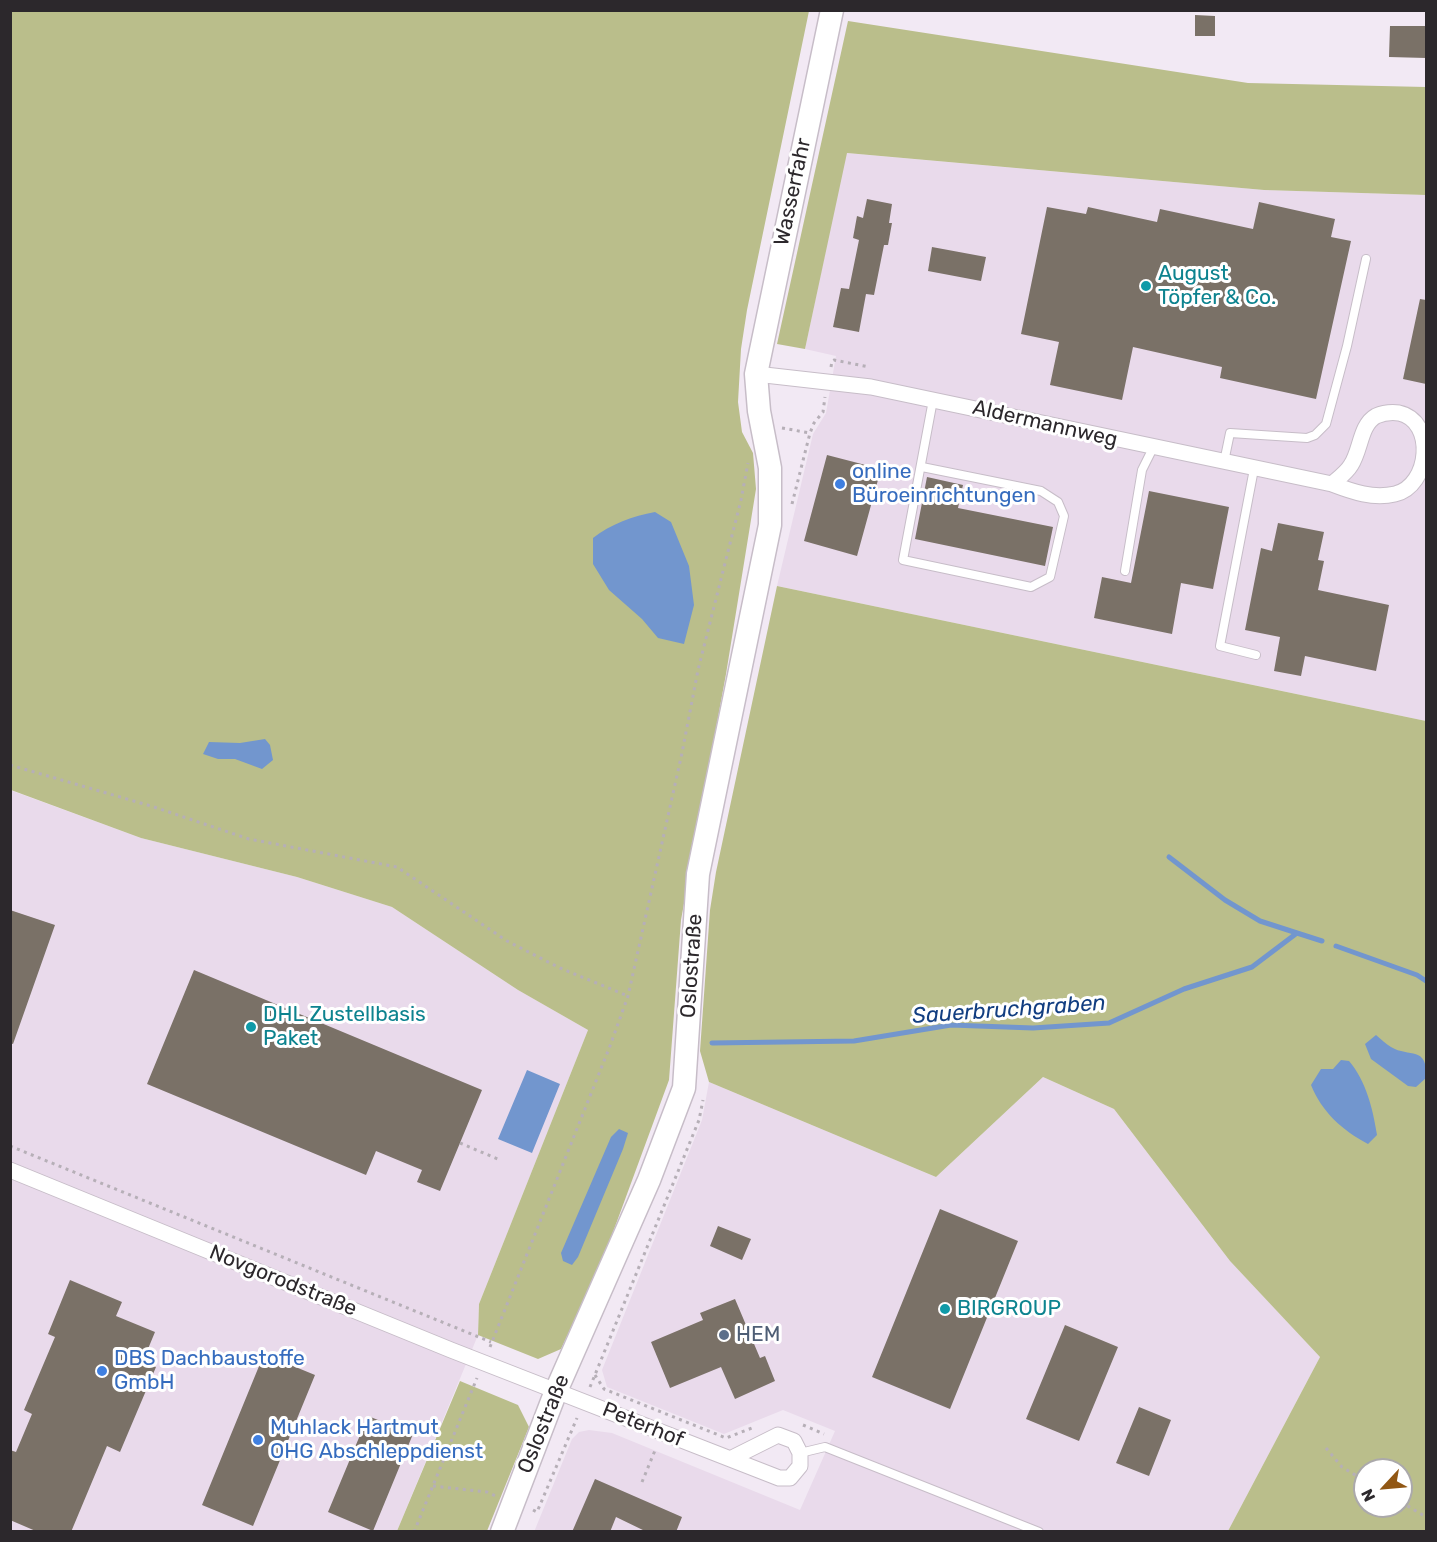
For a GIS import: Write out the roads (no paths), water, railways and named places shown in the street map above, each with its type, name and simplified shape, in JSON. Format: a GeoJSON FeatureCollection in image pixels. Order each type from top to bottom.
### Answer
{"type":"FeatureCollection","features":[{"type":"Feature","properties":{"kind":"street","name":"Wasserfahr"},"geometry":{"type":"LineString","coordinates":[[756,374],[832,10]]}},
{"type":"Feature","properties":{"kind":"street","name":"Aldermannweg"},"geometry":{"type":"LineString","coordinates":[[756,374],[872,387],[1332,484],[1372,495],[1396,494],[1407,490],[1415,482],[1422,463],[1423,437],[1420,428],[1406,415],[1395,412],[1375,417],[1368,424],[1351,465],[1332,484]]}},
{"type":"Feature","properties":{"kind":"street","name":"Oslostraße"},"geometry":{"type":"LineString","coordinates":[[502,1532],[556,1391],[649,1180],[684,1088],[698,874],[770,525],[770,468],[762,428],[756,374]]}},
{"type":"Feature","properties":{"kind":"street","name":"Novgorodstraße"},"geometry":{"type":"LineString","coordinates":[[10,1170],[556,1391]]}},
{"type":"Feature","properties":{"kind":"street","name":"Peterhof"},"geometry":{"type":"LineString","coordinates":[[556,1391],[779,1478],[790,1478],[800,1466],[800,1453]]}},
{"type":"Feature","properties":{"kind":"street"},"geometry":{"type":"LineString","coordinates":[[730,1460],[778,1435],[794,1441],[800,1453]]}},
{"type":"Feature","properties":{"kind":"lane"},"geometry":{"type":"LineString","coordinates":[[1224,462],[1230,433],[1307,438],[1315,435],[1326,424],[1347,346],[1366,259]]}},
{"type":"Feature","properties":{"kind":"lane"},"geometry":{"type":"LineString","coordinates":[[922,467],[1041,491],[1058,502],[1064,516],[1050,577],[1031,587],[903,560],[933,400]]}},
{"type":"Feature","properties":{"kind":"lane"},"geometry":{"type":"LineString","coordinates":[[1125,571],[1142,470],[1153,448]]}},
{"type":"Feature","properties":{"kind":"lane"},"geometry":{"type":"LineString","coordinates":[[1254,469],[1220,646],[1256,655]]}},
{"type":"Feature","properties":{"kind":"lane"},"geometry":{"type":"LineString","coordinates":[[800,1453],[825,1448],[1039,1532]]}},
{"type":"Feature","properties":{"kind":"water"},"geometry":{"type":"Polygon","coordinates":[[[655,512],[671,522],[689,566],[694,605],[684,644],[658,638],[642,619],[609,590],[593,564],[593,538],[622,521],[655,512]]]}},
{"type":"Feature","properties":{"kind":"water"},"geometry":{"type":"Polygon","coordinates":[[[265,739],[270,745],[273,760],[262,769],[235,759],[218,759],[203,754],[209,742],[240,743],[265,739]]]}},
{"type":"Feature","properties":{"kind":"water"},"geometry":{"type":"Polygon","coordinates":[[[1376,1035],[1391,1047],[1421,1057],[1426,1068],[1426,1078],[1416,1087],[1408,1086],[1371,1059],[1365,1044],[1376,1035]]]}},
{"type":"Feature","properties":{"kind":"water"},"geometry":{"type":"Polygon","coordinates":[[[1341,1060],[1349,1061],[1355,1069],[1368,1096],[1377,1135],[1368,1144],[1350,1133],[1327,1112],[1311,1085],[1321,1069],[1333,1069],[1341,1060]]]}},
{"type":"Feature","properties":{"kind":"water"},"geometry":{"type":"Polygon","coordinates":[[[527,1070],[560,1084],[532,1153],[498,1139],[527,1070]]]}},
{"type":"Feature","properties":{"kind":"water"},"geometry":{"type":"Polygon","coordinates":[[[619,1129],[628,1133],[623,1149],[578,1257],[572,1265],[563,1261],[561,1253],[611,1137],[619,1129]]]}},
{"type":"Feature","properties":{"kind":"waterway"},"geometry":{"type":"LineString","coordinates":[[1169,857],[1225,900],[1260,921],[1297,933]]}},
{"type":"Feature","properties":{"kind":"waterway","name":"Sauerbruchgraben"},"geometry":{"type":"LineString","coordinates":[[712,1043],[854,1041],[951,1025],[1033,1028],[1109,1023],[1184,989],[1252,967],[1297,933],[1322,941]]}},
{"type":"Feature","properties":{"kind":"waterway","name":"Sauerbruchgraben"},"geometry":{"type":"LineString","coordinates":[[1336,946],[1417,975],[1426,981]]}},
{"type":"Feature","properties":{"kind":"place","name":"August Töpfer & Co."},"geometry":{"type":"Point","coordinates":[1146,286]}},
{"type":"Feature","properties":{"kind":"place","name":"online Büroeinrichtungen"},"geometry":{"type":"Point","coordinates":[840,484]}},
{"type":"Feature","properties":{"kind":"place","name":"DHL Zustellbasis Paket"},"geometry":{"type":"Point","coordinates":[251,1027]}},
{"type":"Feature","properties":{"kind":"place","name":"BIRGROUP"},"geometry":{"type":"Point","coordinates":[945,1309]}},
{"type":"Feature","properties":{"kind":"place","name":"HEM"},"geometry":{"type":"Point","coordinates":[724,1335]}},
{"type":"Feature","properties":{"kind":"place","name":"DBS Dachbaustoffe GmbH"},"geometry":{"type":"Point","coordinates":[102,1371]}},
{"type":"Feature","properties":{"kind":"place","name":"Muhlack Hartmut OHG Abschleppdienst"},"geometry":{"type":"Point","coordinates":[258,1440]}}]}
